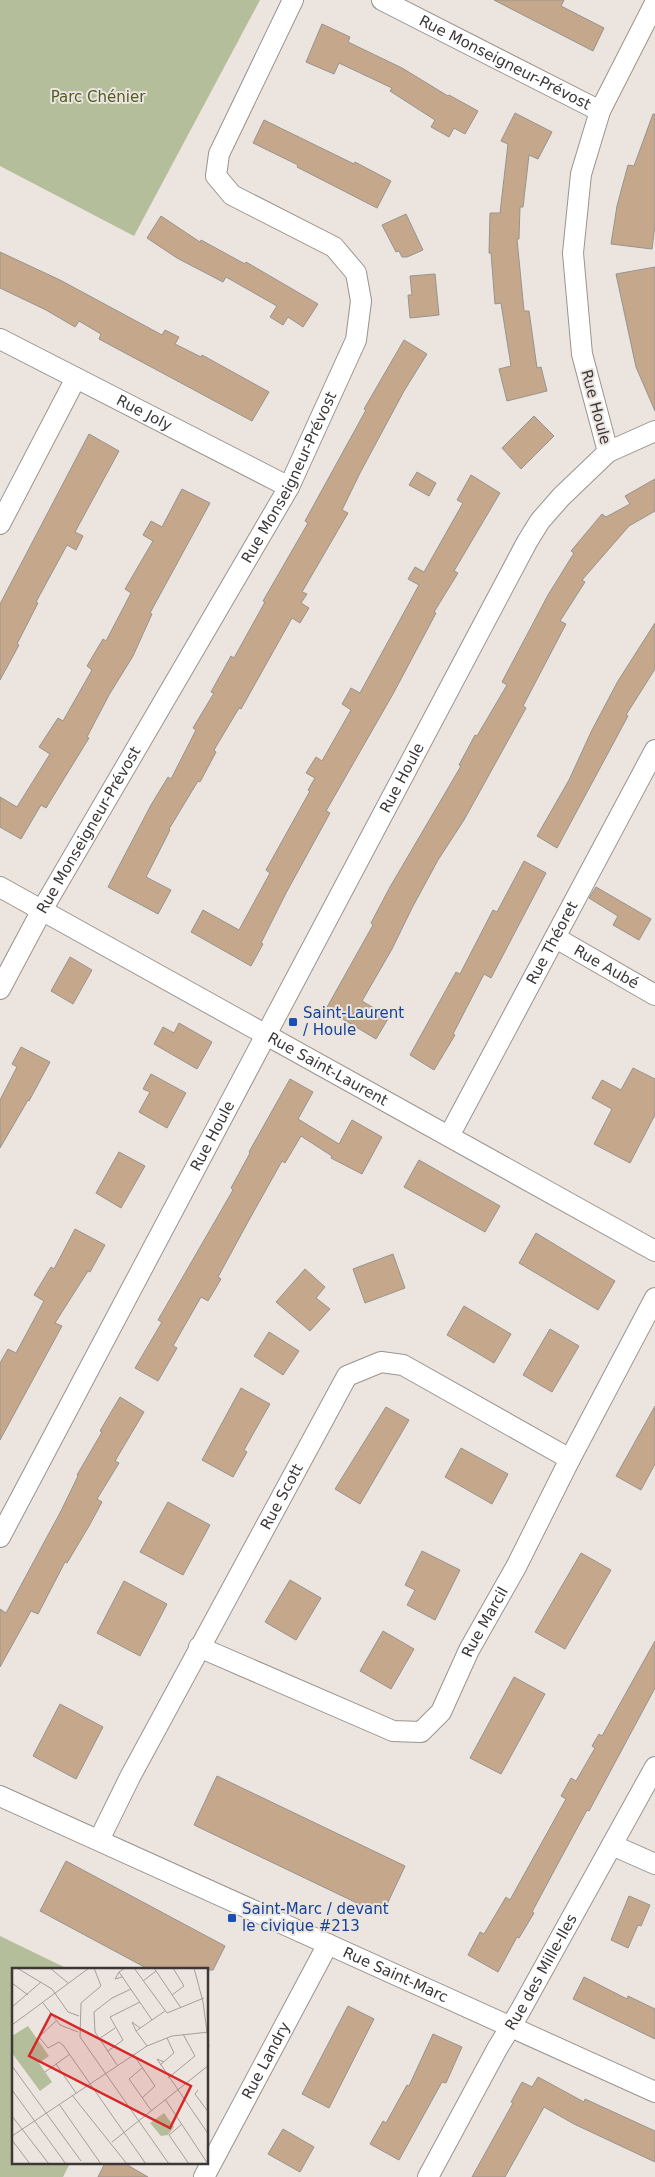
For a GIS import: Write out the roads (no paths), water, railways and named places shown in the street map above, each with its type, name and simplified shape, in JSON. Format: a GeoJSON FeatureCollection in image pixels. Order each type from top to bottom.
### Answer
{"type":"FeatureCollection","features":[{"type":"Feature","properties":{"kind":"street","name":"Rue Monseigneur-Prévost"},"geometry":{"type":"LineString","coordinates":[[0,989],[42,910],[289,488],[356,340],[361,301],[356,273],[334,247],[232,195],[216,176],[219,154],[293,0]]}},
{"type":"Feature","properties":{"kind":"street","name":"Rue Monseigneur-Prévost"},"geometry":{"type":"LineString","coordinates":[[382,0],[600,110]]}},
{"type":"Feature","properties":{"kind":"street","name":"Rue Houle"},"geometry":{"type":"LineString","coordinates":[[0,1537],[265,1034],[528,542],[540,521],[560,497],[608,452],[582,354],[573,253],[581,174],[600,110],[655,3]]}},
{"type":"Feature","properties":{"kind":"street","name":"Rue Joly"},"geometry":{"type":"LineString","coordinates":[[0,340],[289,488]]}},
{"type":"Feature","properties":{"kind":"street"},"geometry":{"type":"LineString","coordinates":[[0,524],[76,378]]}},
{"type":"Feature","properties":{"kind":"street"},"geometry":{"type":"LineString","coordinates":[[608,452],[655,431]]}},
{"type":"Feature","properties":{"kind":"street","name":"Rue Théoret"},"geometry":{"type":"LineString","coordinates":[[449,1136],[655,752]]}},
{"type":"Feature","properties":{"kind":"street","name":"Rue Saint-Laurent"},"geometry":{"type":"LineString","coordinates":[[0,887],[655,1252]]}},
{"type":"Feature","properties":{"kind":"street","name":"Rue Aubé"},"geometry":{"type":"LineString","coordinates":[[556,938],[655,995]]}},
{"type":"Feature","properties":{"kind":"street","name":"Rue Marcil"},"geometry":{"type":"LineString","coordinates":[[199,1647],[393,1732],[421,1732],[441,1712],[470,1650],[516,1567],[570,1459],[655,1298]]}},
{"type":"Feature","properties":{"kind":"street","name":"Rue Scott"},"geometry":{"type":"LineString","coordinates":[[99,1840],[120,1794],[347,1376],[381,1362],[403,1365],[570,1459]]}},
{"type":"Feature","properties":{"kind":"street","name":"Rue des Mille-Iles"},"geometry":{"type":"LineString","coordinates":[[428,2177],[655,1767]]}},
{"type":"Feature","properties":{"kind":"street","name":"Rue Saint-Marc"},"geometry":{"type":"LineString","coordinates":[[0,1796],[655,2092]]}},
{"type":"Feature","properties":{"kind":"street"},"geometry":{"type":"LineString","coordinates":[[612,1845],[655,1864]]}},
{"type":"Feature","properties":{"kind":"street","name":"Rue Landry"},"geometry":{"type":"LineString","coordinates":[[204,2177],[328,1944]]}},
{"type":"Feature","properties":{"kind":"place","name":"Saint-Laurent / Houle"},"geometry":{"type":"Point","coordinates":[293,1022]}},
{"type":"Feature","properties":{"kind":"place","name":"Saint-Marc / devant le civique #213"},"geometry":{"type":"Point","coordinates":[232,1918]}},
{"type":"Feature","properties":{"kind":"park label","name":"Parc Chénier"},"geometry":{"type":"Point","coordinates":[98,97]}}]}
